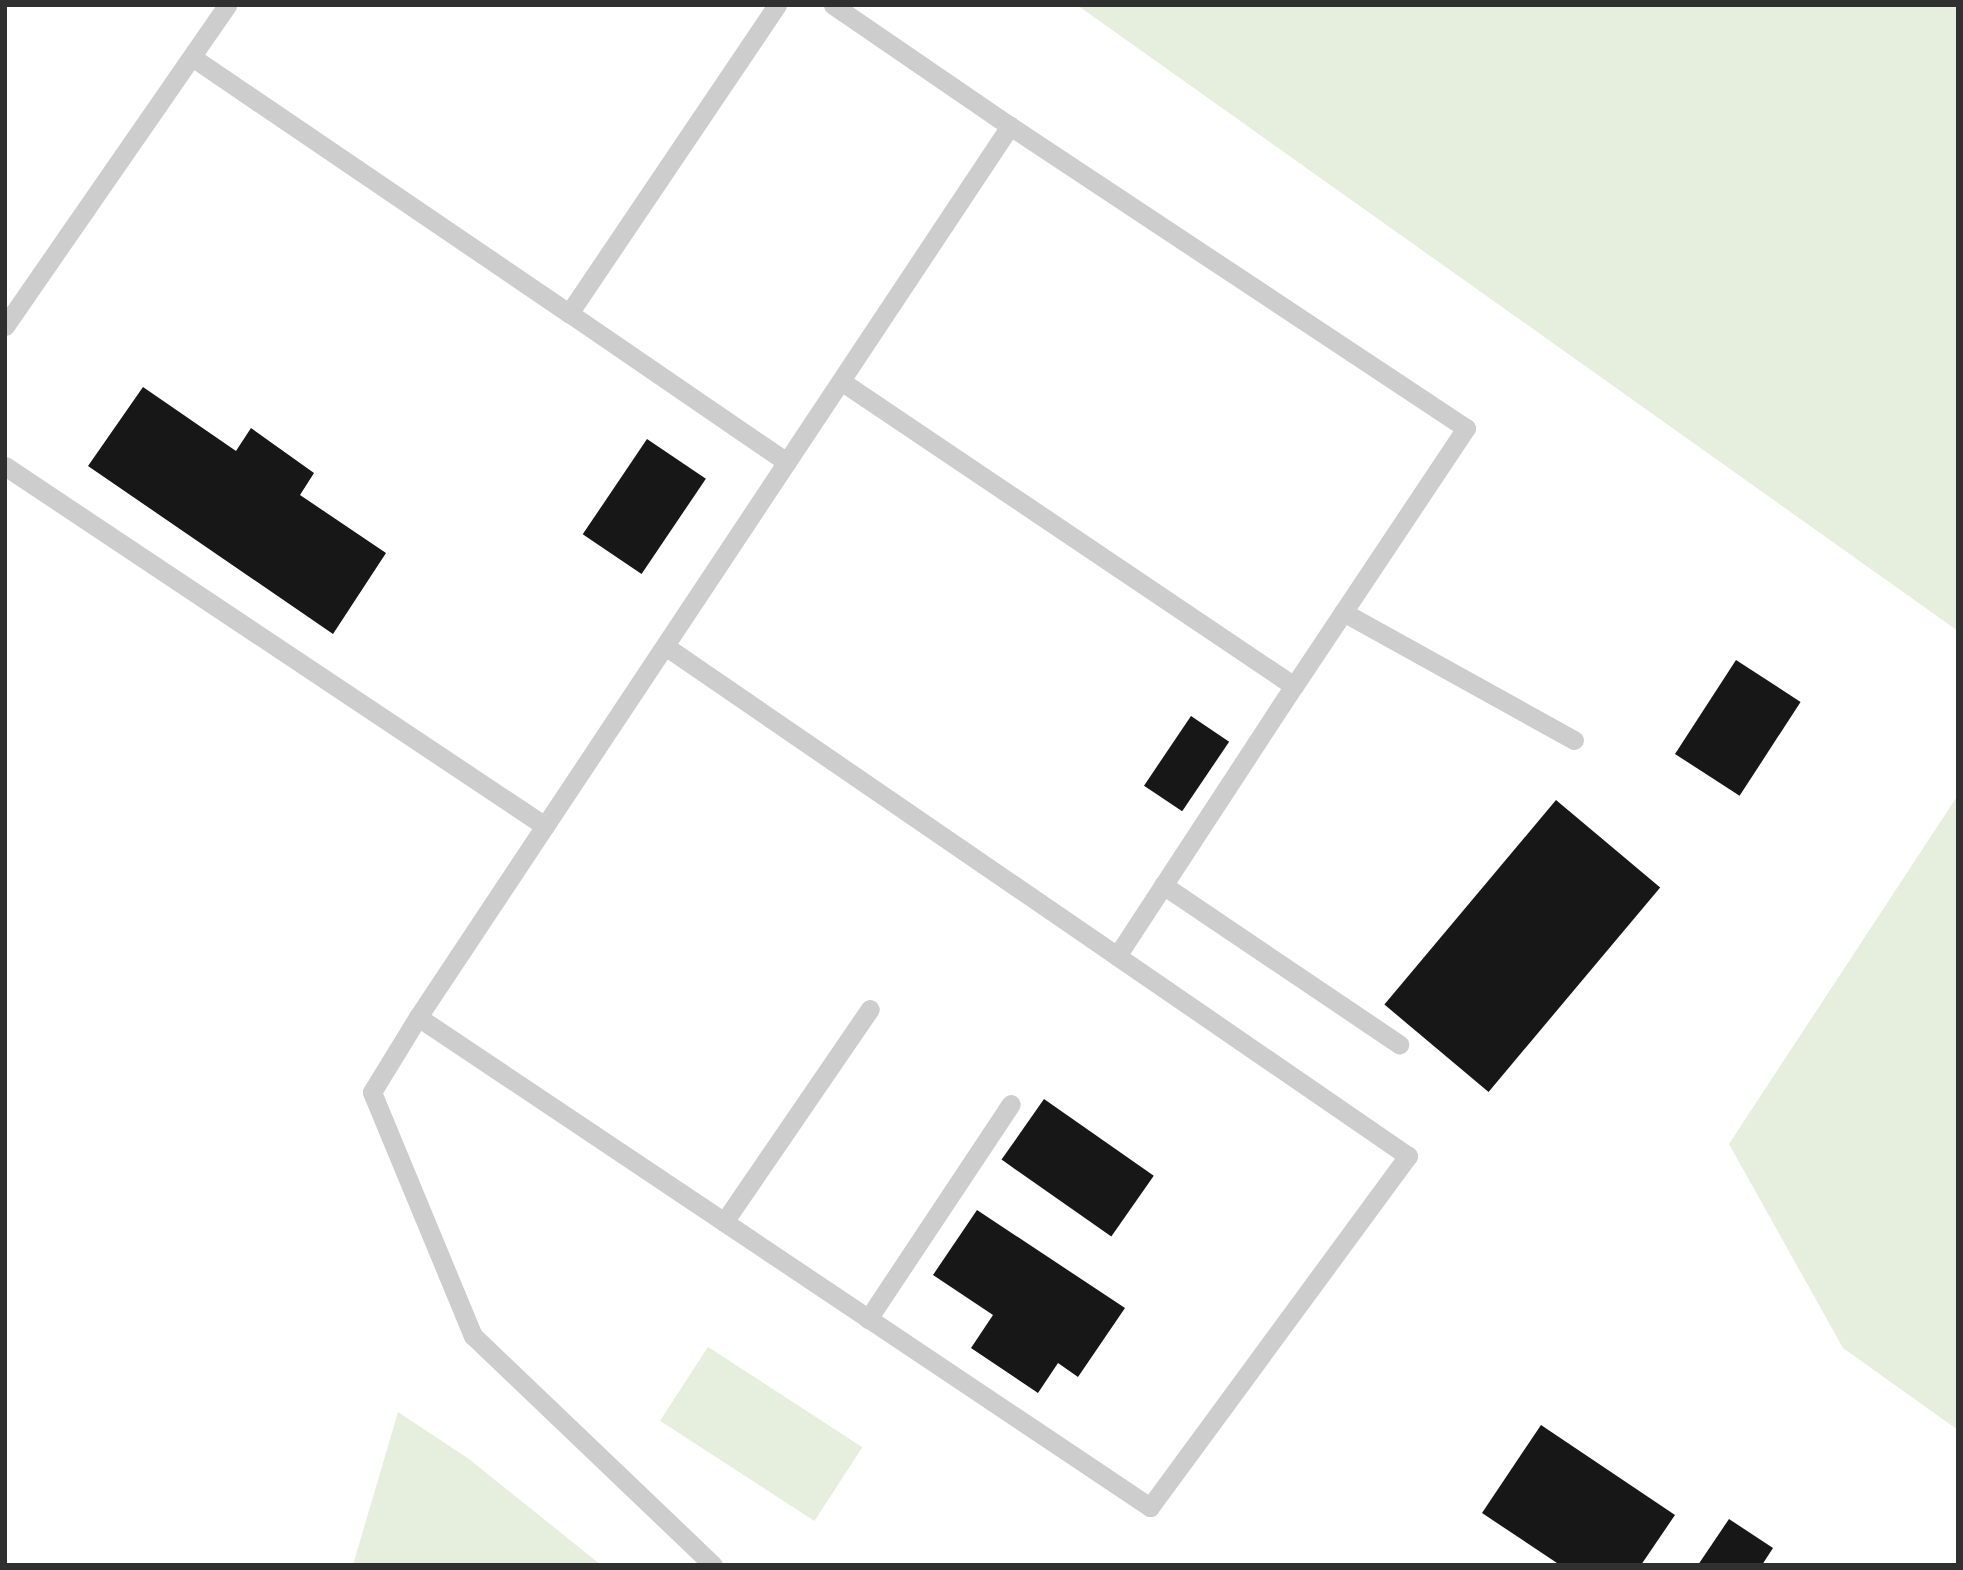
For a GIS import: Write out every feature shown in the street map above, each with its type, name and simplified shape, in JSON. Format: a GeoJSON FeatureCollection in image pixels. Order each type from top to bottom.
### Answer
{"type":"FeatureCollection","features":[{"type":"Feature","properties":{"kind":"lane"},"geometry":{"type":"LineString","coordinates":[[5,327],[227,5]]}},
{"type":"Feature","properties":{"kind":"lane"},"geometry":{"type":"LineString","coordinates":[[569,313],[777,5]]}},
{"type":"Feature","properties":{"kind":"lane"},"geometry":{"type":"LineString","coordinates":[[833,5],[1010,126],[1466,428],[1116,956]]}},
{"type":"Feature","properties":{"kind":"lane"},"geometry":{"type":"LineString","coordinates":[[192,57],[787,462]]}},
{"type":"Feature","properties":{"kind":"lane"},"geometry":{"type":"LineString","coordinates":[[713,1565],[473,1336],[372,1092],[418,1017],[1010,126]]}},
{"type":"Feature","properties":{"kind":"lane"},"geometry":{"type":"LineString","coordinates":[[841,381],[1294,686]]}},
{"type":"Feature","properties":{"kind":"lane"},"geometry":{"type":"LineString","coordinates":[[5,466],[545,826]]}},
{"type":"Feature","properties":{"kind":"lane"},"geometry":{"type":"LineString","coordinates":[[1343,612],[1574,740]]}},
{"type":"Feature","properties":{"kind":"lane"},"geometry":{"type":"LineString","coordinates":[[418,1017],[1150,1507],[1409,1156],[665,646]]}},
{"type":"Feature","properties":{"kind":"lane"},"geometry":{"type":"LineString","coordinates":[[1163,885],[1399,1044]]}},
{"type":"Feature","properties":{"kind":"lane"},"geometry":{"type":"LineString","coordinates":[[723,1222],[870,1009]]}},
{"type":"Feature","properties":{"kind":"lane"},"geometry":{"type":"LineString","coordinates":[[868,1319],[1011,1104]]}},
{"type":"Feature","properties":{"kind":"green space"},"geometry":{"type":"Polygon","coordinates":[[[1077,5],[1958,5],[1958,631],[1077,5]]]}},
{"type":"Feature","properties":{"kind":"green space"},"geometry":{"type":"Polygon","coordinates":[[[1958,795],[1958,1430],[1843,1348],[1729,1144],[1958,795]]]}},
{"type":"Feature","properties":{"kind":"green space"},"geometry":{"type":"Polygon","coordinates":[[[708,1347],[862,1447],[814,1521],[660,1421],[708,1347]]]}},
{"type":"Feature","properties":{"kind":"green space"},"geometry":{"type":"Polygon","coordinates":[[[398,1412],[469,1459],[601,1565],[353,1565],[398,1412]]]}},
{"type":"Feature","properties":{"kind":"building"},"geometry":{"type":"Polygon","coordinates":[[[143,387],[236,451],[251,428],[314,473],[300,495],[386,553],[333,634],[88,466],[143,387]]]}},
{"type":"Feature","properties":{"kind":"building"},"geometry":{"type":"Polygon","coordinates":[[[647,439],[706,479],[642,574],[583,534],[647,439]]]}},
{"type":"Feature","properties":{"kind":"building"},"geometry":{"type":"Polygon","coordinates":[[[1736,660],[1801,702],[1740,796],[1675,754],[1736,660]]]}},
{"type":"Feature","properties":{"kind":"building"},"geometry":{"type":"Polygon","coordinates":[[[1191,716],[1229,742],[1182,811],[1144,786],[1191,716]]]}},
{"type":"Feature","properties":{"kind":"building"},"geometry":{"type":"Polygon","coordinates":[[[1556,800],[1660,887],[1489,1092],[1384,1005],[1556,800]]]}},
{"type":"Feature","properties":{"kind":"building"},"geometry":{"type":"Polygon","coordinates":[[[1044,1099],[1154,1176],[1111,1236],[1002,1160],[1044,1099]]]}},
{"type":"Feature","properties":{"kind":"building"},"geometry":{"type":"Polygon","coordinates":[[[977,1210],[1125,1308],[1078,1377],[1058,1363],[1038,1393],[971,1348],[993,1315],[933,1275],[977,1210]]]}},
{"type":"Feature","properties":{"kind":"building"},"geometry":{"type":"Polygon","coordinates":[[[1541,1425],[1675,1515],[1641,1565],[1560,1565],[1482,1513],[1541,1425]]]}},
{"type":"Feature","properties":{"kind":"building"},"geometry":{"type":"Polygon","coordinates":[[[1729,1519],[1773,1548],[1762,1565],[1698,1565],[1729,1519]]]}}]}
